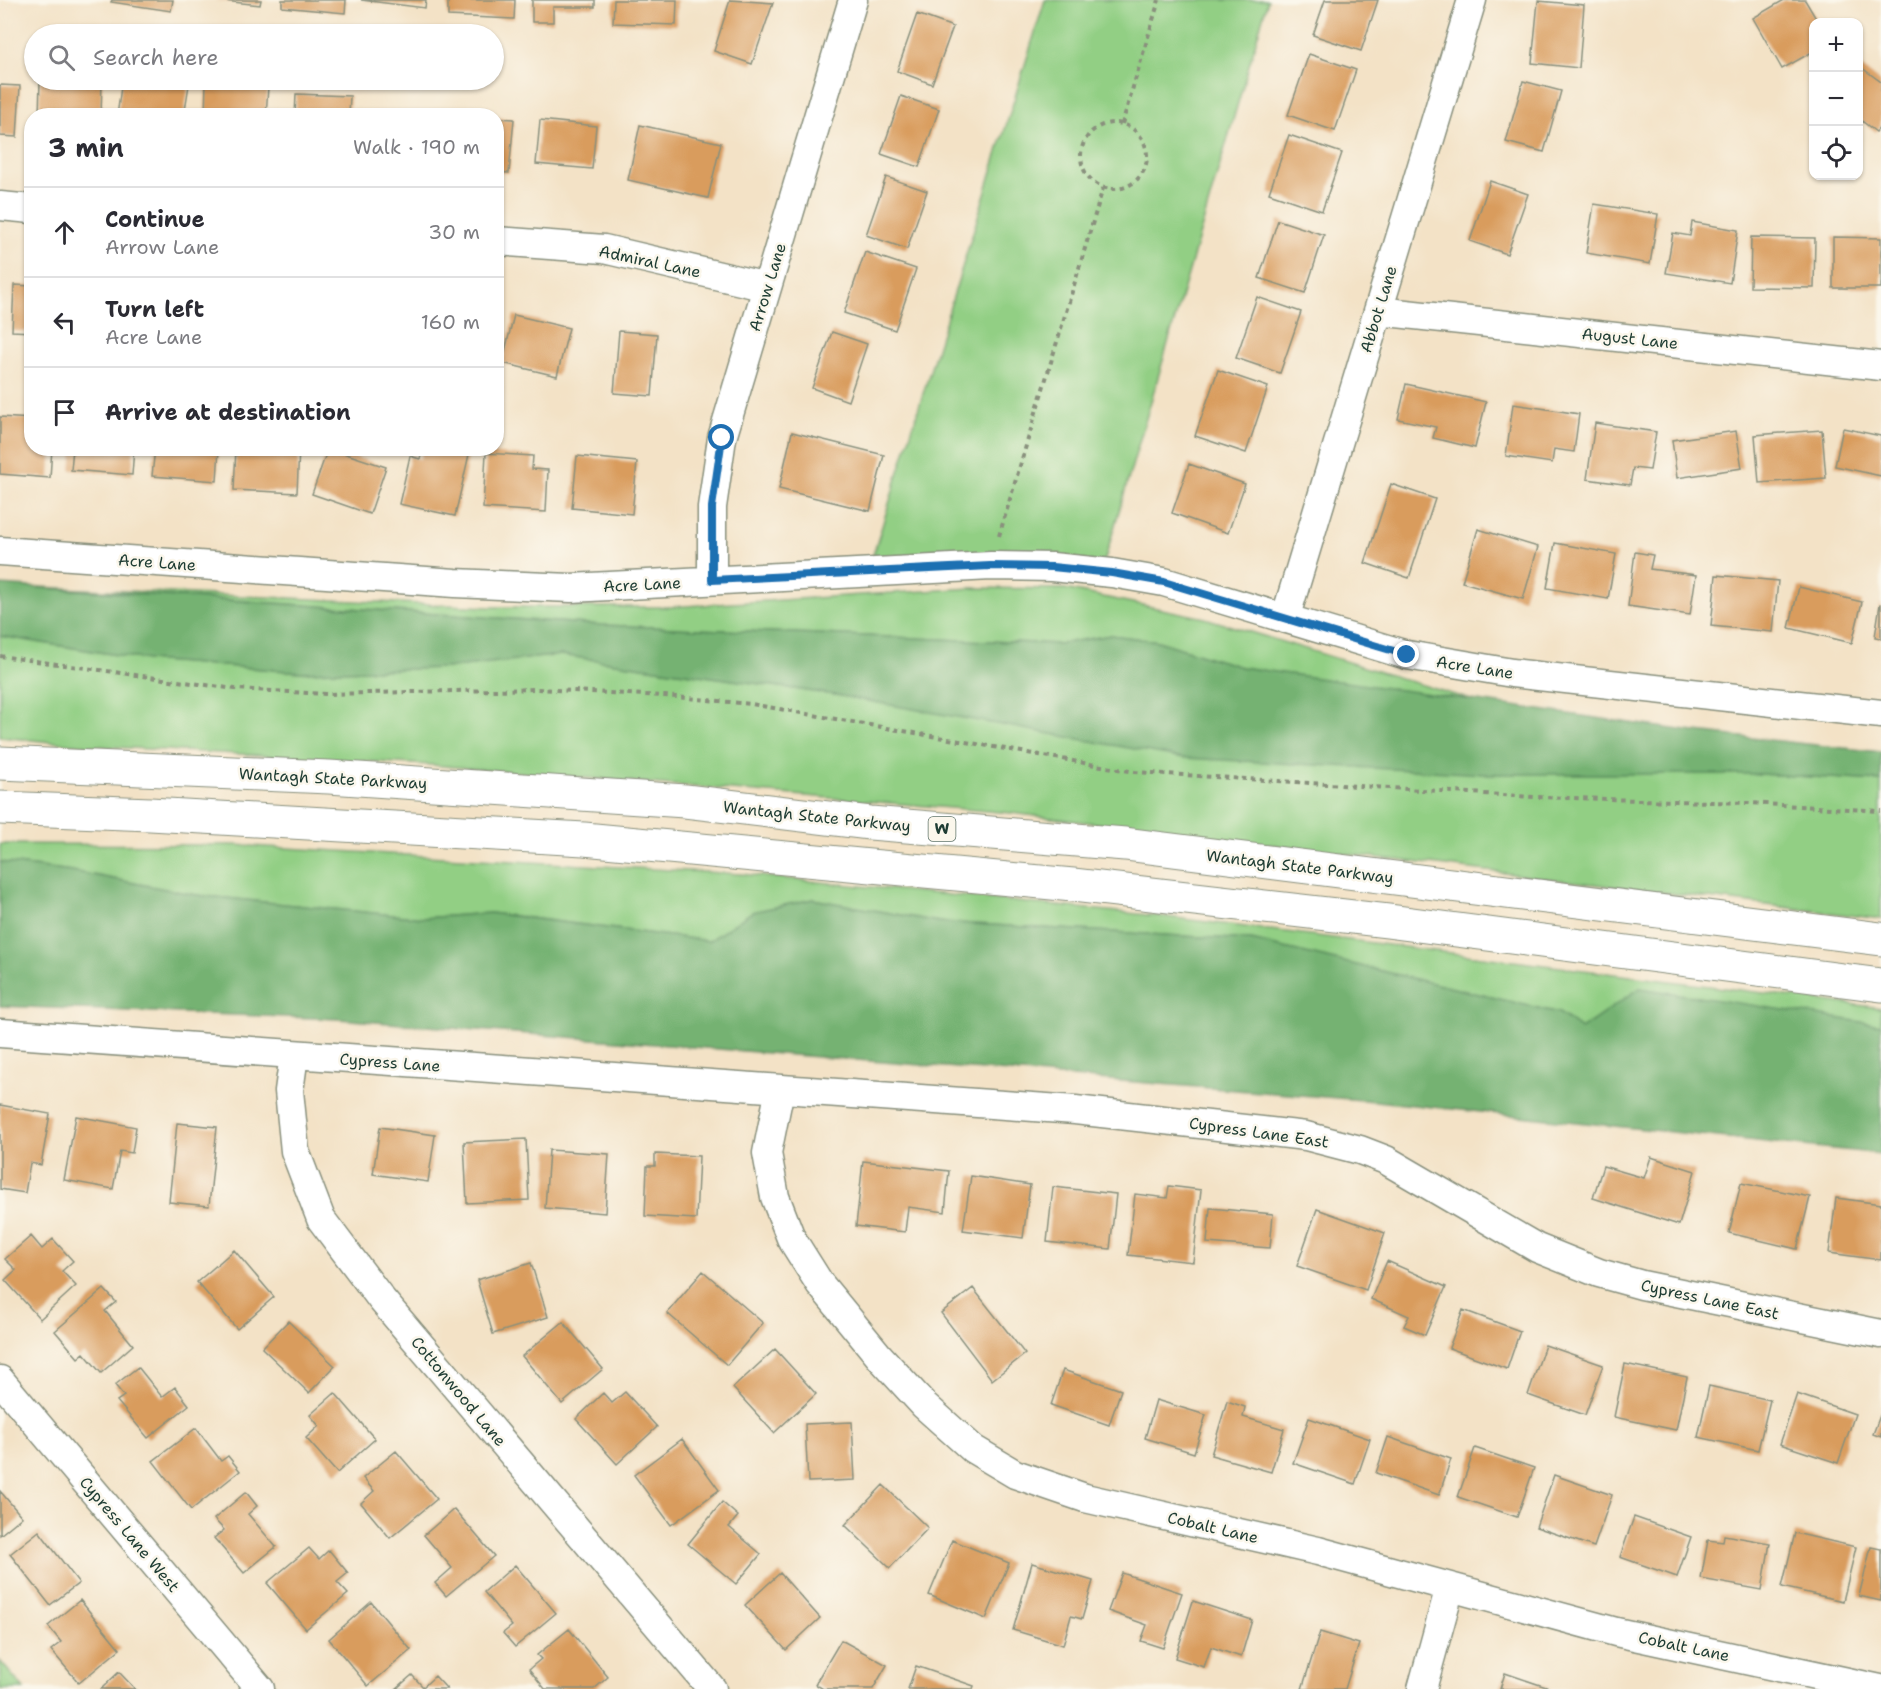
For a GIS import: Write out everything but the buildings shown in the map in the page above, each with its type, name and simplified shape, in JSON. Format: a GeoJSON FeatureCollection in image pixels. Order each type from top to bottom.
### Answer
{"type":"FeatureCollection","features":[{"type":"Feature","properties":{"kind":"highway","name":"Wantagh State Parkway"},"geometry":{"type":"LineString","coordinates":[[0,763],[329,777],[685,801],[870,823],[1125,844],[1881,939]]}},
{"type":"Feature","properties":{"kind":"highway"},"geometry":{"type":"LineString","coordinates":[[0,808],[161,814],[584,839],[1013,879],[1388,921],[1881,985]]}},
{"type":"Feature","properties":{"kind":"street","name":"Arrow Lane"},"geometry":{"type":"LineString","coordinates":[[712,580],[712,507],[722,438],[853,0]]}},
{"type":"Feature","properties":{"kind":"street","name":"Abbot Lane"},"geometry":{"type":"LineString","coordinates":[[1285,619],[1472,0]]}},
{"type":"Feature","properties":{"kind":"street"},"geometry":{"type":"LineString","coordinates":[[0,206],[24,208]]}},
{"type":"Feature","properties":{"kind":"street","name":"Admiral Lane"},"geometry":{"type":"LineString","coordinates":[[504,243],[604,249],[767,287]]}},
{"type":"Feature","properties":{"kind":"street","name":"August Lane"},"geometry":{"type":"LineString","coordinates":[[1378,311],[1881,366]]}},
{"type":"Feature","properties":{"kind":"street","name":"Acre Lane"},"geometry":{"type":"LineString","coordinates":[[0,551],[454,583],[571,588],[990,566],[1052,567],[1133,576],[1164,582],[1407,655],[1512,673],[1881,714]]}},
{"type":"Feature","properties":{"kind":"street","name":"Cypress Lane"},"geometry":{"type":"LineString","coordinates":[[0,1033],[780,1089]]}},
{"type":"Feature","properties":{"kind":"street","name":"Cottonwood Lane"},"geometry":{"type":"LineString","coordinates":[[294,1055],[289,1091],[295,1152],[321,1219],[382,1300],[712,1689]]}},
{"type":"Feature","properties":{"kind":"street","name":"Cypress Lane East"},"geometry":{"type":"LineString","coordinates":[[780,1089],[1075,1110],[1305,1136],[1360,1150],[1386,1160],[1538,1248],[1599,1273],[1641,1285],[1881,1334]]}},
{"type":"Feature","properties":{"kind":"street","name":"Cobalt Lane"},"geometry":{"type":"LineString","coordinates":[[780,1089],[767,1154],[775,1197],[791,1238],[820,1284],[879,1356],[924,1405],[973,1449],[1015,1474],[1085,1498],[1318,1551],[1616,1632],[1880,1689]]}},
{"type":"Feature","properties":{"kind":"street","name":"Cypress Lane West"},"geometry":{"type":"LineString","coordinates":[[0,1380],[260,1689]]}},
{"type":"Feature","properties":{"kind":"street"},"geometry":{"type":"LineString","coordinates":[[1422,1689],[1450,1587]]}},
{"type":"Feature","properties":{"kind":"path"},"geometry":{"type":"LineString","coordinates":[[1122,124],[1159,0]]}},
{"type":"Feature","properties":{"kind":"path"},"geometry":{"type":"LineString","coordinates":[[1122,124],[1140,135],[1145,144],[1145,165],[1141,175],[1124,188],[1103,188],[1086,174],[1080,152],[1084,141],[1100,125],[1122,124]]}},
{"type":"Feature","properties":{"kind":"path"},"geometry":{"type":"LineString","coordinates":[[990,566],[1103,188]]}},
{"type":"Feature","properties":{"kind":"path"},"geometry":{"type":"LineString","coordinates":[[0,656],[235,689],[327,694],[537,689],[665,696],[751,704],[1135,772],[1534,797],[1749,803],[1881,811]]}},
{"type":"Feature","properties":{"kind":"green space"},"geometry":{"type":"Polygon","coordinates":[[[1045,0],[1268,0],[1103,566],[870,565],[1045,0]]]}},
{"type":"Feature","properties":{"kind":"green space"},"geometry":{"type":"Polygon","coordinates":[[[0,585],[602,625],[1059,644],[1111,635],[1158,641],[1241,667],[1687,731],[1881,752],[1881,781],[1760,774],[1487,774],[1184,758],[835,695],[561,655],[445,668],[301,672],[148,660],[0,636],[0,585]]]}},
{"type":"Feature","properties":{"kind":"green space"},"geometry":{"type":"Polygon","coordinates":[[[38,587],[490,607],[669,607],[972,588],[1065,589],[1205,618],[1481,703],[1240,667],[1158,641],[1111,635],[1059,644],[602,625],[38,587]]]}},
{"type":"Feature","properties":{"kind":"green space"},"geometry":{"type":"Polygon","coordinates":[[[0,636],[148,660],[301,672],[445,668],[561,655],[835,695],[1760,774],[1881,781],[1881,919],[1011,813],[431,765],[94,746],[0,737],[0,636]]]}},
{"type":"Feature","properties":{"kind":"green space"},"geometry":{"type":"Polygon","coordinates":[[[0,844],[234,845],[741,874],[1168,917],[1881,1008],[1881,1025],[1634,993],[1581,1029],[1559,1013],[1251,940],[939,922],[813,899],[752,912],[709,941],[490,913],[423,918],[196,895],[72,871],[0,862],[0,844]]]}},
{"type":"Feature","properties":{"kind":"green space"},"geometry":{"type":"Polygon","coordinates":[[[0,862],[72,871],[196,895],[423,918],[490,913],[709,941],[752,912],[813,899],[939,922],[1251,940],[1559,1013],[1581,1029],[1640,988],[1881,1025],[1881,1154],[1375,1101],[338,1019],[0,1006],[0,862]]]}},
{"type":"Feature","properties":{"kind":"green space"},"geometry":{"type":"Polygon","coordinates":[[[0,1661],[24,1689],[0,1689],[0,1661]]]}},
{"type":"Feature","properties":{"kind":"route"},"geometry":{"type":"LineString","coordinates":[[722,438],[712,507],[712,580],[990,566],[1052,567],[1112,573],[1164,582],[1407,655]]}}]}
